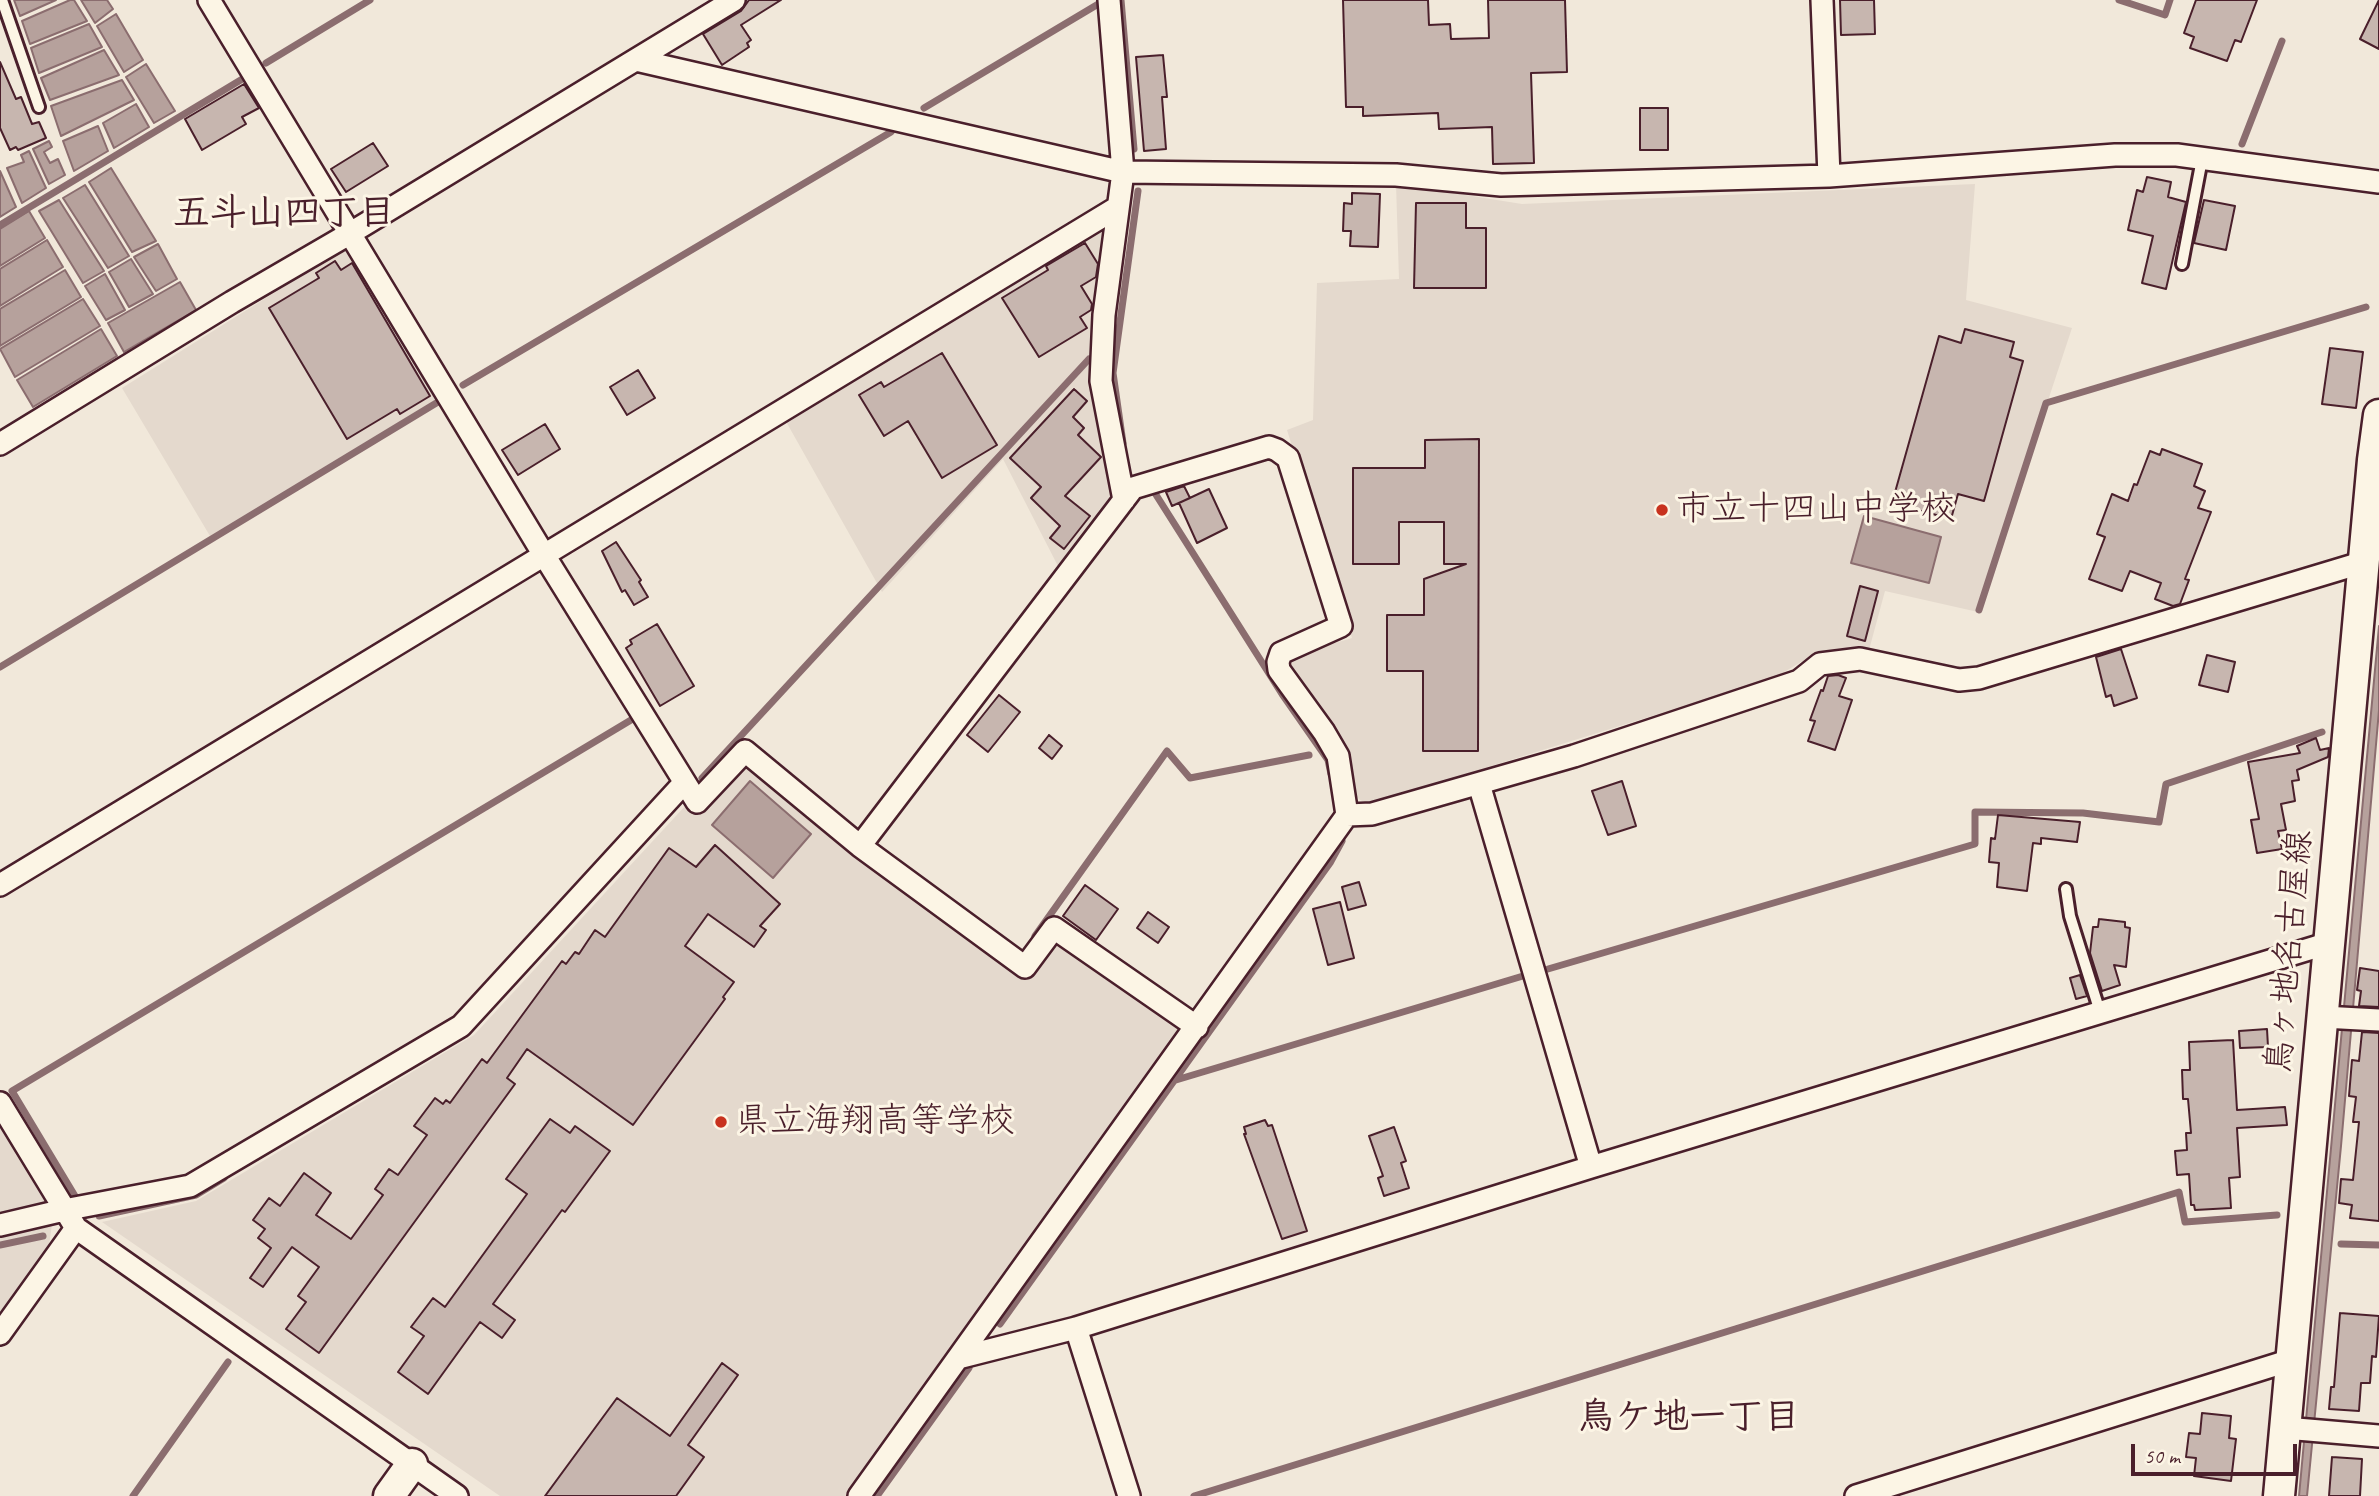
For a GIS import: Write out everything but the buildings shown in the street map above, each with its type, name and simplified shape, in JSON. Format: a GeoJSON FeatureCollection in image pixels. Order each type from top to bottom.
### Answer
{"type":"FeatureCollection","features":[{"type":"Feature","properties":{"kind":"main road","name":"鳥ヶ地名古屋線"},"geometry":{"type":"LineString","coordinates":[[2279,1496],[2299,1429],[2291,1360],[2337,1018],[2329,943],[2369,608],[2364,562],[2379,415]]}},
{"type":"Feature","properties":{"kind":"main road"},"geometry":{"type":"LineString","coordinates":[[389,1496],[412,1464]]}},
{"type":"Feature","properties":{"kind":"street"},"geometry":{"type":"LineString","coordinates":[[209,0],[544,555],[697,802],[745,751],[860,846],[1026,967],[1054,928],[1196,1027]]}},
{"type":"Feature","properties":{"kind":"street"},"geometry":{"type":"LineString","coordinates":[[0,444],[734,0]]}},
{"type":"Feature","properties":{"kind":"street"},"geometry":{"type":"LineString","coordinates":[[1109,0],[1123,172],[1104,315],[1101,381],[1124,500]]}},
{"type":"Feature","properties":{"kind":"street"},"geometry":{"type":"LineString","coordinates":[[1822,0],[1829,176]]}},
{"type":"Feature","properties":{"kind":"street"},"geometry":{"type":"LineString","coordinates":[[636,61],[1123,172],[1396,175],[1501,185],[1829,176],[2115,155],[2177,155],[2379,182]]}},
{"type":"Feature","properties":{"kind":"street"},"geometry":{"type":"LineString","coordinates":[[0,885],[1118,207]]}},
{"type":"Feature","properties":{"kind":"street"},"geometry":{"type":"LineString","coordinates":[[859,1496],[1347,815],[1338,756],[1279,670],[1281,653],[1341,626],[1288,458],[1269,447],[1133,488],[860,846]]}},
{"type":"Feature","properties":{"kind":"street"},"geometry":{"type":"LineString","coordinates":[[1347,815],[1372,814],[1574,756],[1799,681],[1820,664],[1860,659],[1959,680],[1979,678],[2364,562]]}},
{"type":"Feature","properties":{"kind":"street"},"geometry":{"type":"LineString","coordinates":[[0,1226],[70,1219],[190,1186],[461,1026],[684,783]]}},
{"type":"Feature","properties":{"kind":"street"},"geometry":{"type":"LineString","coordinates":[[1479,784],[1591,1167]]}},
{"type":"Feature","properties":{"kind":"street"},"geometry":{"type":"LineString","coordinates":[[958,1358],[1076,1328],[1591,1167],[2329,943]]}},
{"type":"Feature","properties":{"kind":"street"},"geometry":{"type":"LineString","coordinates":[[2337,1018],[2379,1020]]}},
{"type":"Feature","properties":{"kind":"street"},"geometry":{"type":"LineString","coordinates":[[0,1103],[70,1219],[457,1496]]}},
{"type":"Feature","properties":{"kind":"street"},"geometry":{"type":"LineString","coordinates":[[0,1334],[70,1219]]}},
{"type":"Feature","properties":{"kind":"street"},"geometry":{"type":"LineString","coordinates":[[1076,1328],[1129,1496]]}},
{"type":"Feature","properties":{"kind":"street"},"geometry":{"type":"LineString","coordinates":[[1856,1496],[2291,1360]]}},
{"type":"Feature","properties":{"kind":"street"},"geometry":{"type":"LineString","coordinates":[[2299,1429],[2379,1436]]}},
{"type":"Feature","properties":{"kind":"lane"},"geometry":{"type":"LineString","coordinates":[[2,0],[39,107]]}},
{"type":"Feature","properties":{"kind":"lane"},"geometry":{"type":"LineString","coordinates":[[2182,264],[2202,159]]}},
{"type":"Feature","properties":{"kind":"lane"},"geometry":{"type":"LineString","coordinates":[[2066,889],[2070,916],[2100,1013]]}},
{"type":"Feature","properties":{"kind":"shaded area"},"geometry":{"type":"Polygon","coordinates":[[[14,0],[56,0],[20,16],[14,0]]]}},
{"type":"Feature","properties":{"kind":"shaded area"},"geometry":{"type":"Polygon","coordinates":[[[74,0],[87,21],[30,44],[22,21],[74,0]]]}},
{"type":"Feature","properties":{"kind":"shaded area"},"geometry":{"type":"Polygon","coordinates":[[[81,0],[107,0],[113,9],[95,23],[81,0]]]}},
{"type":"Feature","properties":{"kind":"shaded area"},"geometry":{"type":"Polygon","coordinates":[[[116,14],[143,60],[124,72],[97,26],[116,14]]]}},
{"type":"Feature","properties":{"kind":"shaded area"},"geometry":{"type":"Polygon","coordinates":[[[89,24],[102,47],[39,73],[31,48],[89,24]]]}},
{"type":"Feature","properties":{"kind":"shaded area"},"geometry":{"type":"Polygon","coordinates":[[[104,50],[119,75],[50,100],[41,78],[104,50]]]}},
{"type":"Feature","properties":{"kind":"shaded area"},"geometry":{"type":"Polygon","coordinates":[[[146,64],[175,111],[154,123],[126,77],[146,64]]]}},
{"type":"Feature","properties":{"kind":"shaded area"},"geometry":{"type":"Polygon","coordinates":[[[122,80],[134,100],[61,136],[51,106],[122,80]]]}},
{"type":"Feature","properties":{"kind":"shaded area"},"geometry":{"type":"Polygon","coordinates":[[[136,104],[149,127],[114,148],[103,123],[136,104]]]}},
{"type":"Feature","properties":{"kind":"shaded area"},"geometry":{"type":"Polygon","coordinates":[[[98,126],[108,151],[74,171],[63,141],[98,126]]]}},
{"type":"Feature","properties":{"kind":"shaded area"},"geometry":{"type":"Polygon","coordinates":[[[49,141],[52,147],[44,152],[50,163],[58,159],[65,175],[49,184],[33,149],[49,141]]]}},
{"type":"Feature","properties":{"kind":"shaded area"},"geometry":{"type":"Polygon","coordinates":[[[29,151],[46,188],[22,203],[7,168],[24,162],[21,155],[29,151]]]}},
{"type":"Feature","properties":{"kind":"shaded area"},"geometry":{"type":"Polygon","coordinates":[[[111,168],[156,241],[132,252],[89,182],[111,168]]]}},
{"type":"Feature","properties":{"kind":"shaded area"},"geometry":{"type":"Polygon","coordinates":[[[0,171],[16,207],[0,217],[0,171]]]}},
{"type":"Feature","properties":{"kind":"shaded area","name":"市立十四山中学校"},"geometry":{"type":"Polygon","coordinates":[[[1396,184],[1522,204],[1975,184],[1966,300],[2072,328],[1978,612],[1885,591],[1869,650],[1840,648],[1816,653],[1774,678],[1369,804],[1360,800],[1355,795],[1346,758],[1288,663],[1294,655],[1352,638],[1287,430],[1313,420],[1317,283],[1399,279],[1396,184]]]}},
{"type":"Feature","properties":{"kind":"shaded area"},"geometry":{"type":"Polygon","coordinates":[[[85,185],[129,256],[108,268],[63,198],[85,185]]]}},
{"type":"Feature","properties":{"kind":"shaded area"},"geometry":{"type":"Polygon","coordinates":[[[59,200],[104,271],[83,283],[39,211],[59,200]]]}},
{"type":"Feature","properties":{"kind":"shaded area"},"geometry":{"type":"Polygon","coordinates":[[[29,211],[45,238],[0,266],[0,229],[29,211]]]}},
{"type":"Feature","properties":{"kind":"shaded area"},"geometry":{"type":"Polygon","coordinates":[[[1111,222],[1091,367],[1113,502],[1060,570],[1003,459],[882,592],[784,418],[1111,222]]]}},
{"type":"Feature","properties":{"kind":"shaded area"},"geometry":{"type":"Polygon","coordinates":[[[47,240],[63,267],[0,306],[0,269],[47,240]]]}},
{"type":"Feature","properties":{"kind":"shaded area"},"geometry":{"type":"Polygon","coordinates":[[[158,244],[177,279],[156,291],[134,257],[158,244]]]}},
{"type":"Feature","properties":{"kind":"shaded area"},"geometry":{"type":"Polygon","coordinates":[[[341,251],[354,255],[437,399],[210,536],[122,388],[341,251]]]}},
{"type":"Feature","properties":{"kind":"shaded area"},"geometry":{"type":"Polygon","coordinates":[[[131,259],[153,294],[129,307],[109,272],[131,259]]]}},
{"type":"Feature","properties":{"kind":"shaded area"},"geometry":{"type":"Polygon","coordinates":[[[65,270],[81,297],[0,346],[0,309],[65,270]]]}},
{"type":"Feature","properties":{"kind":"shaded area"},"geometry":{"type":"Polygon","coordinates":[[[105,274],[125,310],[106,320],[85,286],[105,274]]]}},
{"type":"Feature","properties":{"kind":"shaded area"},"geometry":{"type":"Polygon","coordinates":[[[180,282],[196,310],[124,352],[108,323],[180,282]]]}},
{"type":"Feature","properties":{"kind":"shaded area"},"geometry":{"type":"Polygon","coordinates":[[[83,299],[100,326],[15,377],[0,349],[83,299]]]}},
{"type":"Feature","properties":{"kind":"shaded area"},"geometry":{"type":"Polygon","coordinates":[[[101,329],[117,356],[33,407],[17,380],[101,329]]]}},
{"type":"Feature","properties":{"kind":"shaded area"},"geometry":{"type":"Polygon","coordinates":[[[1864,516],[1941,537],[1929,583],[1851,563],[1864,516]]]}},
{"type":"Feature","properties":{"kind":"shaded area"},"geometry":{"type":"Polygon","coordinates":[[[2379,626],[2379,710],[2341,1146],[2307,1496],[2299,1496],[2379,626]]]}},
{"type":"Feature","properties":{"kind":"shaded area","name":"県立海翔高等学校"},"geometry":{"type":"Polygon","coordinates":[[[741,762],[753,763],[857,853],[1024,979],[1052,943],[1064,943],[1183,1025],[847,1496],[500,1496],[102,1222],[196,1201],[474,1035],[686,805],[693,815],[741,762]]]}},
{"type":"Feature","properties":{"kind":"shaded area"},"geometry":{"type":"Polygon","coordinates":[[[750,781],[811,834],[773,878],[712,825],[750,781]]]}},
{"type":"Feature","properties":{"kind":"shaded area"},"geometry":{"type":"Polygon","coordinates":[[[0,1124],[50,1208],[0,1220],[0,1124]]]}},
{"type":"Feature","properties":{"kind":"shaded area"},"geometry":{"type":"Polygon","coordinates":[[[52,1224],[48,1253],[0,1321],[0,1238],[52,1224]]]}},
{"type":"Feature","properties":{"kind":"waterway"},"geometry":{"type":"LineString","coordinates":[[266,63],[370,0]]}},
{"type":"Feature","properties":{"kind":"waterway"},"geometry":{"type":"LineString","coordinates":[[1121,0],[1134,149]]}},
{"type":"Feature","properties":{"kind":"waterway"},"geometry":{"type":"LineString","coordinates":[[2119,0],[2165,15],[2170,0]]}},
{"type":"Feature","properties":{"kind":"waterway"},"geometry":{"type":"LineString","coordinates":[[924,108],[1100,3]]}},
{"type":"Feature","properties":{"kind":"waterway"},"geometry":{"type":"LineString","coordinates":[[2242,144],[2282,41]]}},
{"type":"Feature","properties":{"kind":"waterway"},"geometry":{"type":"LineString","coordinates":[[0,225],[244,78]]}},
{"type":"Feature","properties":{"kind":"waterway"},"geometry":{"type":"LineString","coordinates":[[463,385],[891,132]]}},
{"type":"Feature","properties":{"kind":"waterway"},"geometry":{"type":"LineString","coordinates":[[1123,443],[1113,373],[1138,191]]}},
{"type":"Feature","properties":{"kind":"waterway"},"geometry":{"type":"LineString","coordinates":[[1979,610],[2046,403],[2366,307]]}},
{"type":"Feature","properties":{"kind":"waterway"},"geometry":{"type":"LineString","coordinates":[[702,778],[1089,359]]}},
{"type":"Feature","properties":{"kind":"waterway"},"geometry":{"type":"LineString","coordinates":[[0,667],[438,402]]}},
{"type":"Feature","properties":{"kind":"waterway"},"geometry":{"type":"LineString","coordinates":[[1153,490],[1282,694],[1328,760],[1331,774]]}},
{"type":"Feature","properties":{"kind":"waterway"},"geometry":{"type":"LineString","coordinates":[[78,1201],[12,1091],[631,720]]}},
{"type":"Feature","properties":{"kind":"waterway"},"geometry":{"type":"LineString","coordinates":[[1548,969],[1975,844],[1975,812],[2083,813],[2159,822],[2166,784],[2322,732]]}},
{"type":"Feature","properties":{"kind":"waterway"},"geometry":{"type":"LineString","coordinates":[[1035,936],[1167,751],[1190,778],[1309,755]]}},
{"type":"Feature","properties":{"kind":"waterway"},"geometry":{"type":"LineString","coordinates":[[1000,1324],[1330,863],[1342,841]]}},
{"type":"Feature","properties":{"kind":"waterway"},"geometry":{"type":"LineString","coordinates":[[1176,1080],[1523,976]]}},
{"type":"Feature","properties":{"kind":"waterway"},"geometry":{"type":"LineString","coordinates":[[99,1216],[196,1195],[224,1178]]}},
{"type":"Feature","properties":{"kind":"waterway"},"geometry":{"type":"LineString","coordinates":[[1194,1496],[2179,1192],[2185,1222],[2277,1215]]}},
{"type":"Feature","properties":{"kind":"waterway"},"geometry":{"type":"LineString","coordinates":[[0,1245],[43,1236]]}},
{"type":"Feature","properties":{"kind":"waterway"},"geometry":{"type":"LineString","coordinates":[[2341,1244],[2379,1245]]}},
{"type":"Feature","properties":{"kind":"waterway"},"geometry":{"type":"LineString","coordinates":[[133,1496],[228,1362]]}},
{"type":"Feature","properties":{"kind":"waterway"},"geometry":{"type":"LineString","coordinates":[[877,1496],[969,1368]]}},
{"type":"Feature","properties":{"kind":"place","name":"市立十四山中学校"},"geometry":{"type":"Point","coordinates":[1662,510]}},
{"type":"Feature","properties":{"kind":"place","name":"県立海翔高等学校"},"geometry":{"type":"Point","coordinates":[721,1122]}},
{"type":"Feature","properties":{"kind":"district","name":"五斗山四丁目"},"geometry":{"type":"Point","coordinates":[284,214]}},
{"type":"Feature","properties":{"kind":"district","name":"鳥ケ地一丁目"},"geometry":{"type":"Point","coordinates":[1689,1418]}}]}
